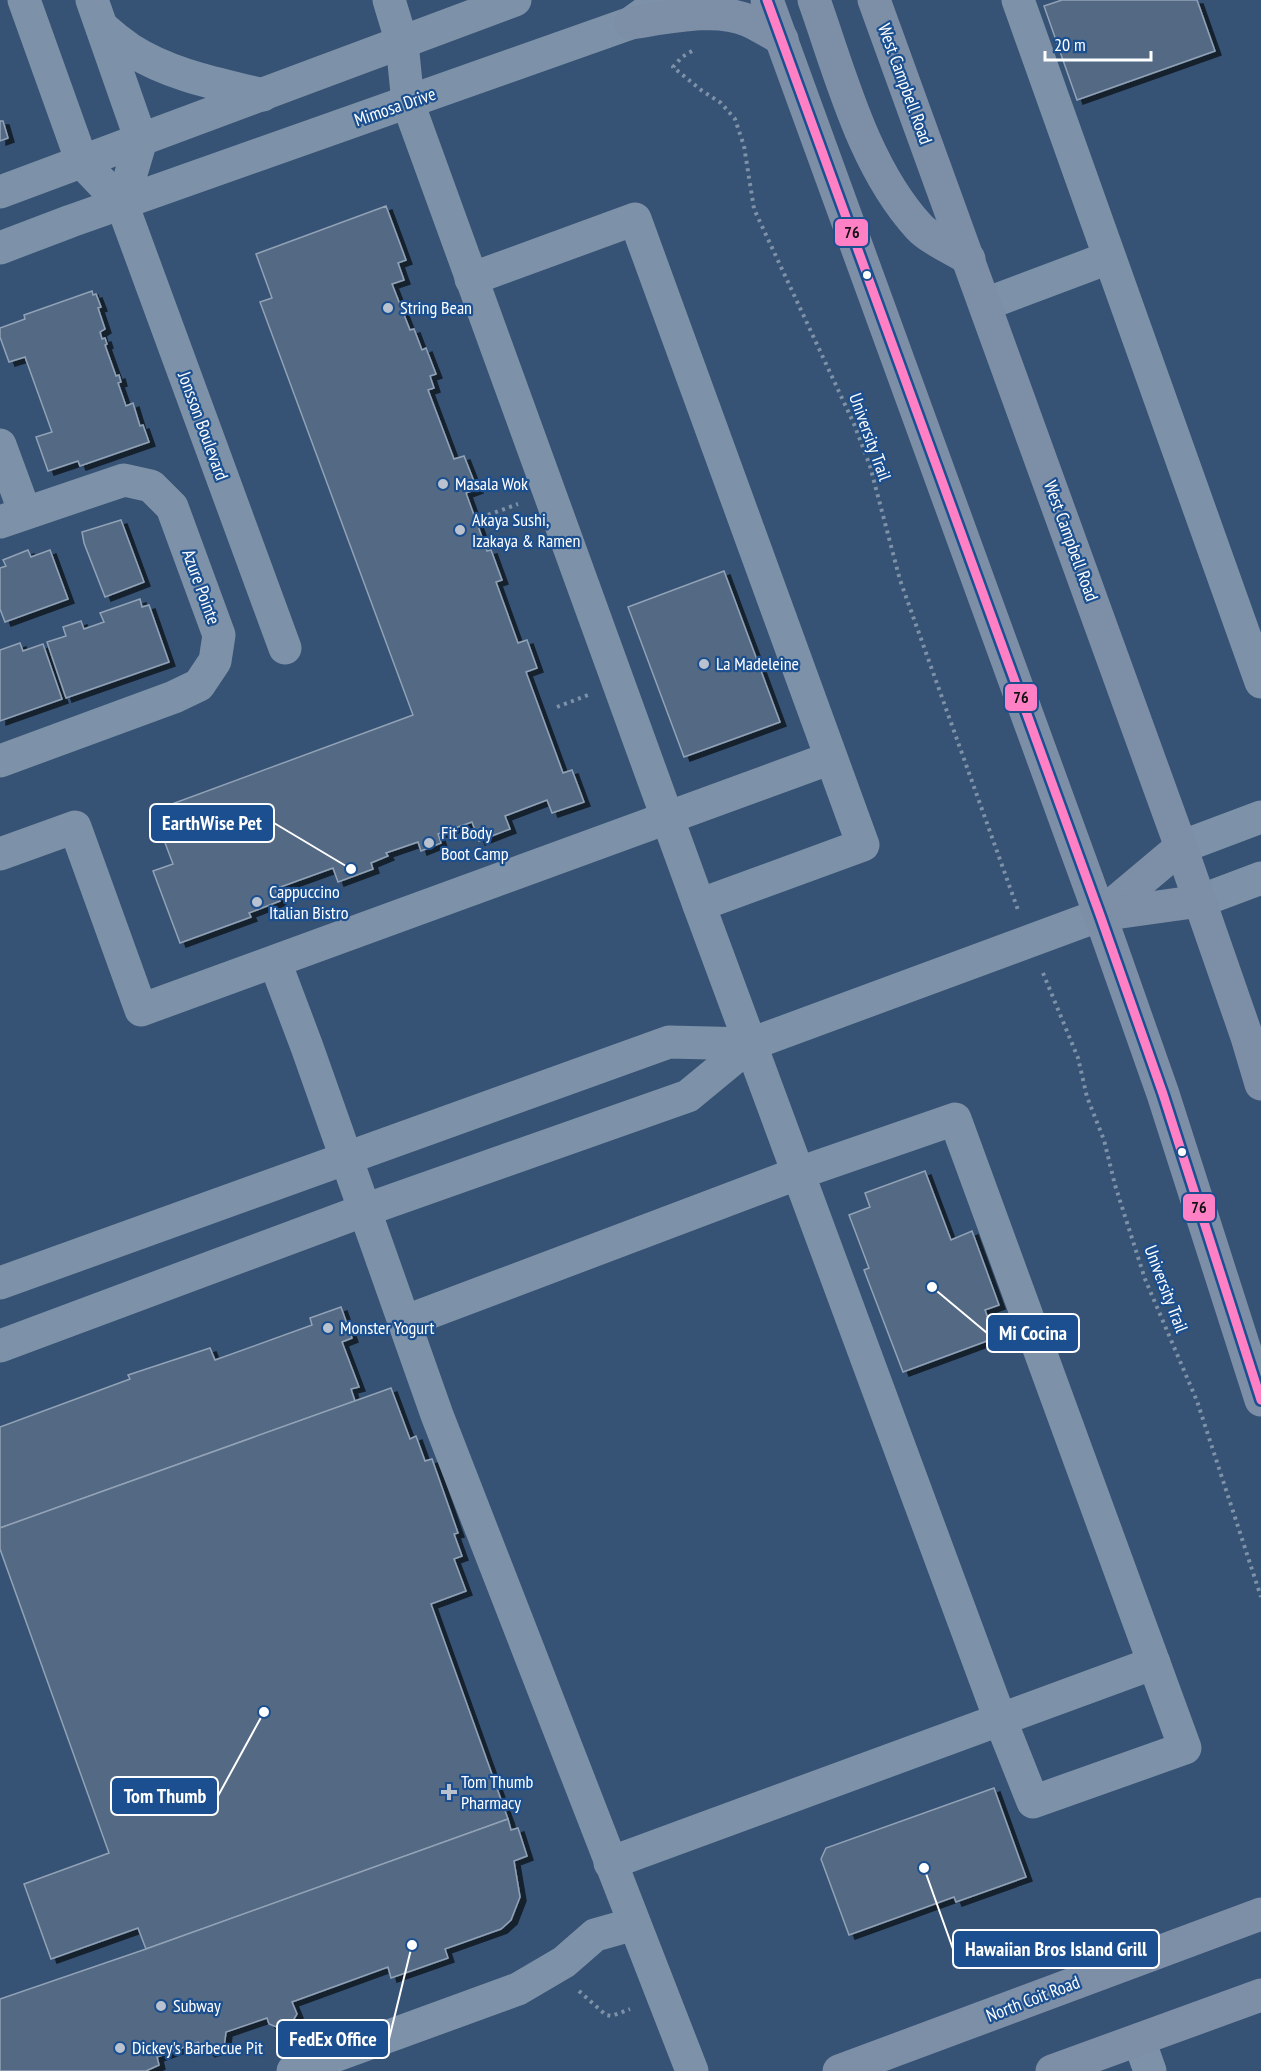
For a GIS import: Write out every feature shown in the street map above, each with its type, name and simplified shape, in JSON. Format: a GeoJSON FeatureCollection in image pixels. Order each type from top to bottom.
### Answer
{"type":"FeatureCollection","features":[{"type":"Feature","properties":{"kind":"main road"},"geometry":{"type":"LineString","coordinates":[[767,0],[1100,915],[1163,1094],[1261,1400]]}},
{"type":"Feature","properties":{"kind":"main road"},"geometry":{"type":"LineString","coordinates":[[782,0],[779,5],[782,39]]}},
{"type":"Feature","properties":{"kind":"main road"},"geometry":{"type":"LineString","coordinates":[[814,0],[868,149],[893,193],[920,229],[969,259]]}},
{"type":"Feature","properties":{"kind":"main road","name":"West Campbell Road"},"geometry":{"type":"LineString","coordinates":[[874,0],[1181,847],[1261,1084]]}},
{"type":"Feature","properties":{"kind":"main road"},"geometry":{"type":"LineString","coordinates":[[631,22],[705,14],[727,14],[748,20],[782,39]]}},
{"type":"Feature","properties":{"kind":"main road"},"geometry":{"type":"LineString","coordinates":[[1100,915],[1181,847]]}},
{"type":"Feature","properties":{"kind":"main road"},"geometry":{"type":"LineString","coordinates":[[1100,915],[1200,901]]}},
{"type":"Feature","properties":{"kind":"main road","name":"North Coit Road"},"geometry":{"type":"LineString","coordinates":[[839,2071],[1261,1914]]}},
{"type":"Feature","properties":{"kind":"main road"},"geometry":{"type":"LineString","coordinates":[[1052,2071],[1261,1995]]}},
{"type":"Feature","properties":{"kind":"street","name":"Jonsson Boulevard"},"geometry":{"type":"LineString","coordinates":[[24,0],[82,162],[122,204],[285,648]]}},
{"type":"Feature","properties":{"kind":"street"},"geometry":{"type":"LineString","coordinates":[[389,0],[402,43],[408,103],[699,905],[799,1173],[1000,1719],[1033,1802],[1185,1748],[955,1119],[799,1173],[404,1322]]}},
{"type":"Feature","properties":{"kind":"street"},"geometry":{"type":"LineString","coordinates":[[0,192],[515,0]]}},
{"type":"Feature","properties":{"kind":"street","name":"Mimosa Drive"},"geometry":{"type":"LineString","coordinates":[[2,239],[122,204],[408,103],[631,22],[663,0]]}},
{"type":"Feature","properties":{"kind":"street"},"geometry":{"type":"LineString","coordinates":[[1018,0],[1108,258],[1261,682]]}},
{"type":"Feature","properties":{"kind":"street"},"geometry":{"type":"LineString","coordinates":[[97,14],[132,51],[193,78],[263,95]]}},
{"type":"Feature","properties":{"kind":"street"},"geometry":{"type":"LineString","coordinates":[[97,14],[141,140],[122,204]]}},
{"type":"Feature","properties":{"kind":"street"},"geometry":{"type":"LineString","coordinates":[[471,279],[635,219],[863,845],[699,905]]}},
{"type":"Feature","properties":{"kind":"street"},"geometry":{"type":"LineString","coordinates":[[986,304],[1108,258]]}},
{"type":"Feature","properties":{"kind":"street"},"geometry":{"type":"LineString","coordinates":[[0,445],[12,517]]}},
{"type":"Feature","properties":{"kind":"street","name":"Azure Pointe"},"geometry":{"type":"LineString","coordinates":[[0,761],[174,697],[199,685],[215,660],[219,635],[172,507],[151,486],[124,480],[12,517]]}},
{"type":"Feature","properties":{"kind":"street"},"geometry":{"type":"LineString","coordinates":[[0,854],[75,827],[141,1010],[831,758]]}},
{"type":"Feature","properties":{"kind":"street"},"geometry":{"type":"LineString","coordinates":[[1181,847],[1261,817]]}},
{"type":"Feature","properties":{"kind":"street"},"geometry":{"type":"LineString","coordinates":[[1200,901],[1261,878]]}},
{"type":"Feature","properties":{"kind":"street"},"geometry":{"type":"LineString","coordinates":[[0,1346],[365,1210],[688,1096],[751,1044],[1100,915]]}},
{"type":"Feature","properties":{"kind":"street"},"geometry":{"type":"LineString","coordinates":[[275,962],[437,1415],[692,2071]]}},
{"type":"Feature","properties":{"kind":"street"},"geometry":{"type":"LineString","coordinates":[[0,1283],[669,1042],[751,1044]]}},
{"type":"Feature","properties":{"kind":"street"},"geometry":{"type":"LineString","coordinates":[[610,1863],[1154,1663]]}},
{"type":"Feature","properties":{"kind":"street"},"geometry":{"type":"LineString","coordinates":[[293,2071],[518,1989],[564,1962],[595,1935],[634,1924]]}},
{"type":"Feature","properties":{"kind":"street"},"geometry":{"type":"LineString","coordinates":[[1139,2040],[1150,2071]]}},
{"type":"Feature","properties":{"kind":"path","name":"University Trail"},"geometry":{"type":"LineString","coordinates":[[697,48],[682,57],[673,67],[721,103],[735,119],[744,146],[754,209],[854,424],[870,466],[900,580],[1012,895]]}},
{"type":"Feature","properties":{"kind":"path"},"geometry":{"type":"LineString","coordinates":[[488,515],[496,512]]}},
{"type":"Feature","properties":{"kind":"path"},"geometry":{"type":"LineString","coordinates":[[557,707],[564,704]]}},
{"type":"Feature","properties":{"kind":"path","name":"University Trail"},"geometry":{"type":"LineString","coordinates":[[1050,989],[1078,1058],[1087,1097],[1104,1140],[1115,1185],[1145,1279],[1197,1401],[1261,1597]]}},
{"type":"Feature","properties":{"kind":"path"},"geometry":{"type":"LineString","coordinates":[[576,1987],[606,2015],[612,2016],[631,2008]]}},
{"type":"Feature","properties":{"kind":"building"},"geometry":{"type":"Polygon","coordinates":[[[1062,0],[1197,0],[1215,51],[1077,100],[1044,6],[1062,0]]]}},
{"type":"Feature","properties":{"kind":"building"},"geometry":{"type":"Polygon","coordinates":[[[0,121],[3,121],[8,138],[0,141],[0,121]]]}},
{"type":"Feature","properties":{"kind":"building"},"geometry":{"type":"Polygon","coordinates":[[[386,206],[406,260],[398,263],[404,280],[392,284],[410,330],[414,329],[422,350],[426,348],[436,374],[430,376],[434,388],[428,390],[454,459],[464,456],[477,489],[466,493],[487,551],[491,550],[502,580],[496,582],[518,643],[527,640],[537,668],[526,672],[563,773],[572,770],[584,802],[552,813],[547,800],[505,816],[510,829],[479,841],[472,822],[438,834],[441,843],[421,851],[418,842],[386,853],[388,856],[371,863],[373,869],[338,882],[333,868],[275,889],[280,901],[249,913],[251,917],[180,943],[153,871],[173,864],[153,811],[413,715],[260,302],[272,298],[256,254],[386,206]]]}},
{"type":"Feature","properties":{"kind":"building"},"geometry":{"type":"Polygon","coordinates":[[[92,291],[93,295],[96,294],[101,307],[98,308],[105,329],[100,332],[102,339],[105,338],[107,344],[105,345],[116,376],[119,375],[121,382],[118,383],[126,406],[133,403],[140,426],[143,425],[149,442],[80,466],[78,461],[48,471],[36,437],[52,432],[25,357],[9,362],[0,337],[0,328],[25,319],[24,315],[92,291]]]}},
{"type":"Feature","properties":{"kind":"building"},"geometry":{"type":"Polygon","coordinates":[[[121,520],[144,582],[105,597],[82,532],[121,520]]]}},
{"type":"Feature","properties":{"kind":"building"},"geometry":{"type":"Polygon","coordinates":[[[28,550],[31,557],[50,550],[68,599],[5,622],[0,609],[0,568],[6,566],[3,560],[28,550]]]}},
{"type":"Feature","properties":{"kind":"building","name":"La Madeleine"},"geometry":{"type":"Polygon","coordinates":[[[724,571],[780,722],[684,757],[628,607],[724,571]]]}},
{"type":"Feature","properties":{"kind":"building"},"geometry":{"type":"Polygon","coordinates":[[[140,599],[142,607],[149,605],[169,662],[66,698],[47,642],[66,636],[63,627],[81,621],[84,629],[104,622],[100,613],[140,599]]]}},
{"type":"Feature","properties":{"kind":"building"},"geometry":{"type":"Polygon","coordinates":[[[20,643],[23,651],[43,644],[62,699],[0,721],[0,650],[20,643]]]}},
{"type":"Feature","properties":{"kind":"building"},"geometry":{"type":"Polygon","coordinates":[[[925,1171],[951,1240],[972,1231],[999,1305],[985,1310],[995,1338],[903,1372],[864,1270],[869,1268],[849,1215],[870,1207],[865,1193],[925,1171]]]}},
{"type":"Feature","properties":{"kind":"building"},"geometry":{"type":"Polygon","coordinates":[[[341,1307],[352,1338],[342,1342],[359,1387],[351,1389],[355,1401],[0,1528],[0,1427],[130,1379],[128,1375],[210,1348],[215,1360],[312,1325],[310,1318],[341,1307]]]}},
{"type":"Feature","properties":{"kind":"building"},"geometry":{"type":"Polygon","coordinates":[[[391,1388],[410,1439],[416,1436],[425,1461],[432,1459],[458,1533],[454,1534],[462,1556],[454,1559],[466,1591],[431,1604],[508,1819],[146,1949],[138,1928],[51,1959],[24,1884],[109,1853],[0,1549],[0,1528],[391,1388]]]}},
{"type":"Feature","properties":{"kind":"building"},"geometry":{"type":"Polygon","coordinates":[[[994,1788],[1026,1877],[956,1902],[954,1897],[849,1935],[821,1859],[826,1848],[994,1788]]]}},
{"type":"Feature","properties":{"kind":"building"},"geometry":{"type":"Polygon","coordinates":[[[508,1819],[511,1830],[518,1828],[527,1856],[514,1861],[520,1897],[511,1920],[501,1929],[445,1949],[448,1958],[391,1978],[388,1967],[292,2002],[297,2014],[291,2024],[279,2028],[269,2024],[267,2018],[226,2032],[224,2048],[209,2053],[198,2042],[157,2057],[159,2065],[146,2071],[0,2071],[0,1999],[508,1819]]]}},
{"type":"Feature","properties":{"kind":"transit line","name":"76"},"geometry":{"type":"LineString","coordinates":[[767,0],[1100,915],[1163,1094],[1261,1400]]}},
{"type":"Feature","properties":{"kind":"place","name":"String Bean"},"geometry":{"type":"Point","coordinates":[388,308]}},
{"type":"Feature","properties":{"kind":"place","name":"Masala Wok"},"geometry":{"type":"Point","coordinates":[443,484]}},
{"type":"Feature","properties":{"kind":"place","name":"Akaya Sushi, Izakaya & Ramen"},"geometry":{"type":"Point","coordinates":[460,530]}},
{"type":"Feature","properties":{"kind":"place","name":"La Madeleine"},"geometry":{"type":"Point","coordinates":[704,664]}},
{"type":"Feature","properties":{"kind":"place","name":"Fit Body Boot Camp"},"geometry":{"type":"Point","coordinates":[429,843]}},
{"type":"Feature","properties":{"kind":"place","name":"EarthWise Pet"},"geometry":{"type":"Point","coordinates":[351,869]}},
{"type":"Feature","properties":{"kind":"place","name":"Cappuccino Italian Bistro"},"geometry":{"type":"Point","coordinates":[257,902]}},
{"type":"Feature","properties":{"kind":"place","name":"Mi Cocina"},"geometry":{"type":"Point","coordinates":[932,1287]}},
{"type":"Feature","properties":{"kind":"place","name":"Monster Yogurt"},"geometry":{"type":"Point","coordinates":[328,1328]}},
{"type":"Feature","properties":{"kind":"place","name":"Tom Thumb"},"geometry":{"type":"Point","coordinates":[264,1712]}},
{"type":"Feature","properties":{"kind":"place","name":"Tom Thumb Pharmacy"},"geometry":{"type":"Point","coordinates":[449,1792]}},
{"type":"Feature","properties":{"kind":"place","name":"Hawaiian Bros Island Grill"},"geometry":{"type":"Point","coordinates":[924,1868]}},
{"type":"Feature","properties":{"kind":"place","name":"FedEx Office"},"geometry":{"type":"Point","coordinates":[412,1945]}},
{"type":"Feature","properties":{"kind":"place","name":"Subway"},"geometry":{"type":"Point","coordinates":[161,2006]}},
{"type":"Feature","properties":{"kind":"place","name":"Dickey's Barbecue Pit"},"geometry":{"type":"Point","coordinates":[120,2048]}}]}
